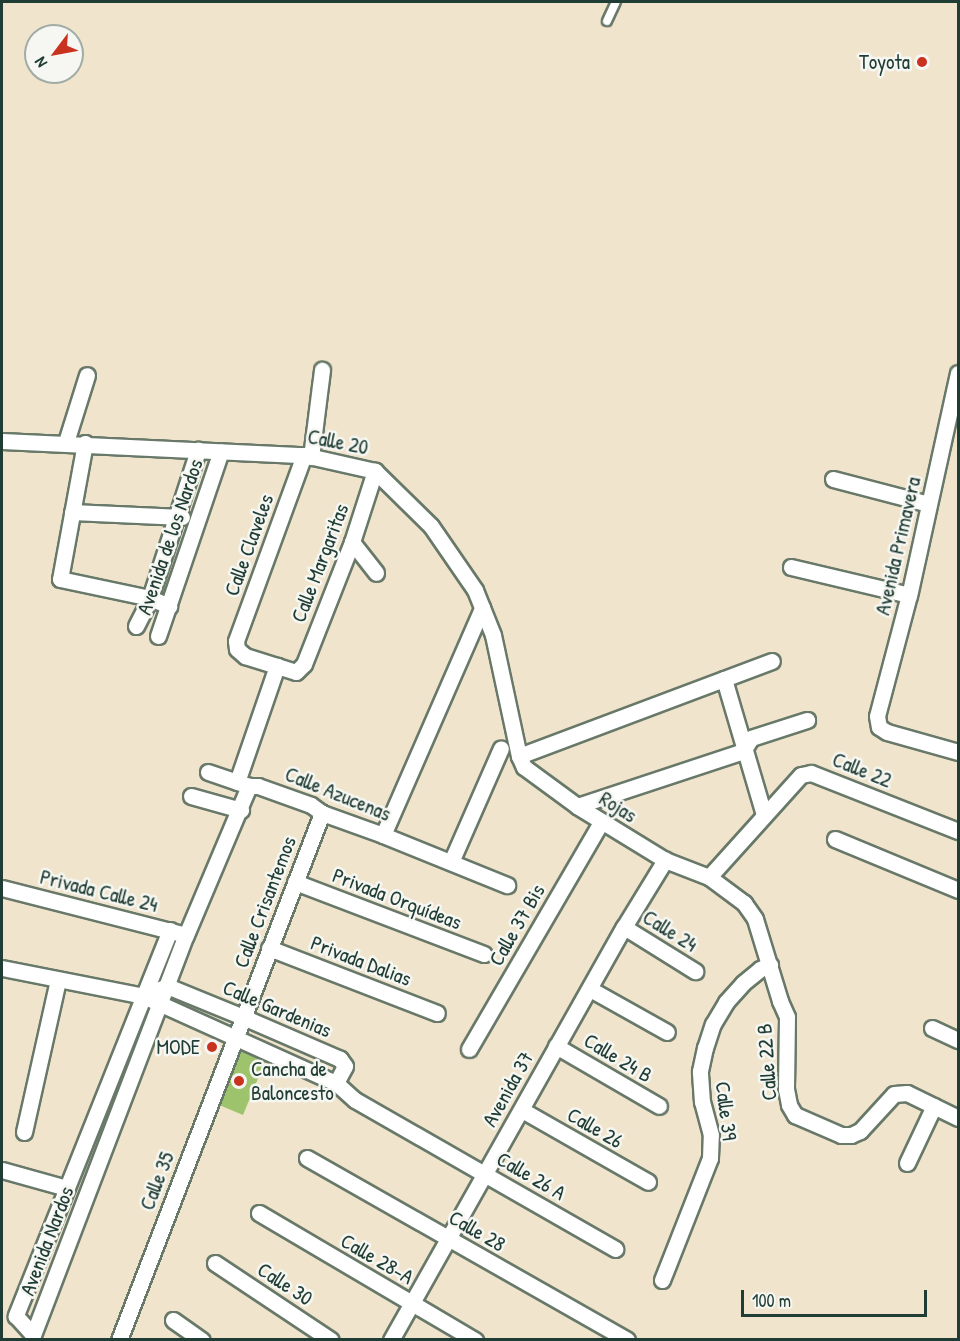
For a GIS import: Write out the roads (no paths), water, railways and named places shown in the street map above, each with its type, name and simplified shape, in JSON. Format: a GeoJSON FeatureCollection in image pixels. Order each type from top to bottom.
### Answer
{"type":"FeatureCollection","features":[{"type":"Feature","properties":{"kind":"street","name":"Calle Claveles"},"geometry":{"type":"LineString","coordinates":[[278,666],[245,656],[237,649],[236,641],[308,456],[322,370]]}},
{"type":"Feature","properties":{"kind":"street","name":"Avenida Primavera"},"geometry":{"type":"LineString","coordinates":[[958,373],[909,596],[877,716],[879,727],[887,732],[958,752]]}},
{"type":"Feature","properties":{"kind":"street"},"geometry":{"type":"LineString","coordinates":[[66,442],[87,375]]}},
{"type":"Feature","properties":{"kind":"street","name":"Calle 20"},"geometry":{"type":"LineString","coordinates":[[2,441],[66,442],[308,456],[375,471],[431,526],[474,590],[493,635],[519,756]]}},
{"type":"Feature","properties":{"kind":"street"},"geometry":{"type":"LineString","coordinates":[[85,443],[60,579],[150,598],[169,606]]}},
{"type":"Feature","properties":{"kind":"street","name":"Avenida de los Nardos"},"geometry":{"type":"LineString","coordinates":[[136,626],[150,598],[175,515],[198,450]]}},
{"type":"Feature","properties":{"kind":"street","name":"Avenida de los Nardos"},"geometry":{"type":"LineString","coordinates":[[158,636],[221,451]]}},
{"type":"Feature","properties":{"kind":"street","name":"Calle Margaritas"},"geometry":{"type":"LineString","coordinates":[[278,666],[296,672],[301,669],[352,542],[375,471]]}},
{"type":"Feature","properties":{"kind":"street"},"geometry":{"type":"LineString","coordinates":[[833,479],[929,504]]}},
{"type":"Feature","properties":{"kind":"street"},"geometry":{"type":"LineString","coordinates":[[72,512],[175,515],[197,520]]}},
{"type":"Feature","properties":{"kind":"street"},"geometry":{"type":"LineString","coordinates":[[352,542],[376,573]]}},
{"type":"Feature","properties":{"kind":"street"},"geometry":{"type":"LineString","coordinates":[[791,567],[909,596]]}},
{"type":"Feature","properties":{"kind":"street"},"geometry":{"type":"LineString","coordinates":[[383,835],[482,608]]}},
{"type":"Feature","properties":{"kind":"street"},"geometry":{"type":"LineString","coordinates":[[519,756],[772,661]]}},
{"type":"Feature","properties":{"kind":"street","name":"Avenida Nardos"},"geometry":{"type":"LineString","coordinates":[[170,930],[16,1316],[33,1335],[186,935],[241,810],[243,784],[278,666]]}},
{"type":"Feature","properties":{"kind":"street"},"geometry":{"type":"LineString","coordinates":[[724,679],[743,751],[764,815]]}},
{"type":"Feature","properties":{"kind":"street"},"geometry":{"type":"LineString","coordinates":[[577,806],[743,751],[751,738],[807,720]]}},
{"type":"Feature","properties":{"kind":"street"},"geometry":{"type":"LineString","coordinates":[[451,862],[501,748]]}},
{"type":"Feature","properties":{"kind":"street","name":"Rojas"},"geometry":{"type":"LineString","coordinates":[[519,756],[524,767],[601,822],[665,860],[709,877]]}},
{"type":"Feature","properties":{"kind":"street","name":"Calle Azucenas"},"geometry":{"type":"LineString","coordinates":[[207,772],[243,784],[258,786],[311,805],[322,813],[507,885]]}},
{"type":"Feature","properties":{"kind":"street","name":"Calle 22"},"geometry":{"type":"LineString","coordinates":[[709,877],[801,775],[811,773],[958,831]]}},
{"type":"Feature","properties":{"kind":"street"},"geometry":{"type":"LineString","coordinates":[[191,796],[241,810]]}},
{"type":"Feature","properties":{"kind":"street","name":"Calle Crisantemos"},"geometry":{"type":"LineString","coordinates":[[234,1039],[322,813]]}},
{"type":"Feature","properties":{"kind":"street","name":"Calle 37 Bis"},"geometry":{"type":"LineString","coordinates":[[469,1049],[601,822]]}},
{"type":"Feature","properties":{"kind":"street"},"geometry":{"type":"LineString","coordinates":[[835,839],[958,890]]}},
{"type":"Feature","properties":{"kind":"street","name":"Avenida 37"},"geometry":{"type":"LineString","coordinates":[[391,1340],[556,1046],[665,860]]}},
{"type":"Feature","properties":{"kind":"street","name":"Calle 22 B"},"geometry":{"type":"LineString","coordinates":[[709,877],[744,903],[755,919],[787,1017],[786,1089],[789,1105],[795,1115],[841,1135],[851,1135],[860,1131],[894,1094],[907,1093],[958,1118]]}},
{"type":"Feature","properties":{"kind":"street","name":"Privada Orquídeas"},"geometry":{"type":"LineString","coordinates":[[295,882],[484,954]]}},
{"type":"Feature","properties":{"kind":"street","name":"Privada Calle 24"},"geometry":{"type":"LineString","coordinates":[[2,888],[186,935]]}},
{"type":"Feature","properties":{"kind":"street","name":"Calle 24"},"geometry":{"type":"LineString","coordinates":[[624,927],[695,971]]}},
{"type":"Feature","properties":{"kind":"street","name":"Privada Dalias"},"geometry":{"type":"LineString","coordinates":[[269,948],[437,1014]]}},
{"type":"Feature","properties":{"kind":"street","name":"Calle 39"},"geometry":{"type":"LineString","coordinates":[[662,1280],[710,1158],[711,1135],[702,1102],[700,1071],[705,1047],[713,1024],[726,1002],[751,976],[770,965]]}},
{"type":"Feature","properties":{"kind":"street","name":"Calle Gardenias"},"geometry":{"type":"LineString","coordinates":[[2,968],[143,996],[234,1039],[336,1083],[345,1066],[340,1059],[167,986]]}},
{"type":"Feature","properties":{"kind":"street"},"geometry":{"type":"LineString","coordinates":[[24,1132],[57,980]]}},
{"type":"Feature","properties":{"kind":"street"},"geometry":{"type":"LineString","coordinates":[[143,996],[167,986]]}},
{"type":"Feature","properties":{"kind":"street"},"geometry":{"type":"LineString","coordinates":[[590,989],[667,1032]]}},
{"type":"Feature","properties":{"kind":"street"},"geometry":{"type":"LineString","coordinates":[[932,1028],[958,1040]]}},
{"type":"Feature","properties":{"kind":"street","name":"Calle 35"},"geometry":{"type":"LineString","coordinates":[[119,1340],[234,1039]]}},
{"type":"Feature","properties":{"kind":"street","name":"Calle 24 B"},"geometry":{"type":"LineString","coordinates":[[556,1046],[658,1106]]}},
{"type":"Feature","properties":{"kind":"street","name":"Calle 26 A"},"geometry":{"type":"LineString","coordinates":[[336,1083],[356,1100],[615,1249]]}},
{"type":"Feature","properties":{"kind":"street"},"geometry":{"type":"LineString","coordinates":[[908,1163],[934,1107]]}},
{"type":"Feature","properties":{"kind":"street","name":"Calle 26"},"geometry":{"type":"LineString","coordinates":[[522,1110],[648,1182]]}},
{"type":"Feature","properties":{"kind":"street","name":"Calle 28"},"geometry":{"type":"LineString","coordinates":[[307,1158],[627,1340]]}},
{"type":"Feature","properties":{"kind":"street"},"geometry":{"type":"LineString","coordinates":[[2,1170],[67,1188]]}},
{"type":"Feature","properties":{"kind":"street","name":"Calle 28-A"},"geometry":{"type":"LineString","coordinates":[[259,1214],[475,1340]]}},
{"type":"Feature","properties":{"kind":"street","name":"Calle 30"},"geometry":{"type":"LineString","coordinates":[[215,1263],[331,1340]]}},
{"type":"Feature","properties":{"kind":"street"},"geometry":{"type":"LineString","coordinates":[[173,1320],[202,1340]]}},
{"type":"Feature","properties":{"kind":"lane"},"geometry":{"type":"LineString","coordinates":[[607,21],[616,2]]}},
{"type":"Feature","properties":{"kind":"place","name":"Toyota"},"geometry":{"type":"Point","coordinates":[922,62]}},
{"type":"Feature","properties":{"kind":"place","name":"MODE"},"geometry":{"type":"Point","coordinates":[212,1047]}},
{"type":"Feature","properties":{"kind":"place","name":"Cancha de Baloncesto"},"geometry":{"type":"Point","coordinates":[239,1081]}}]}
